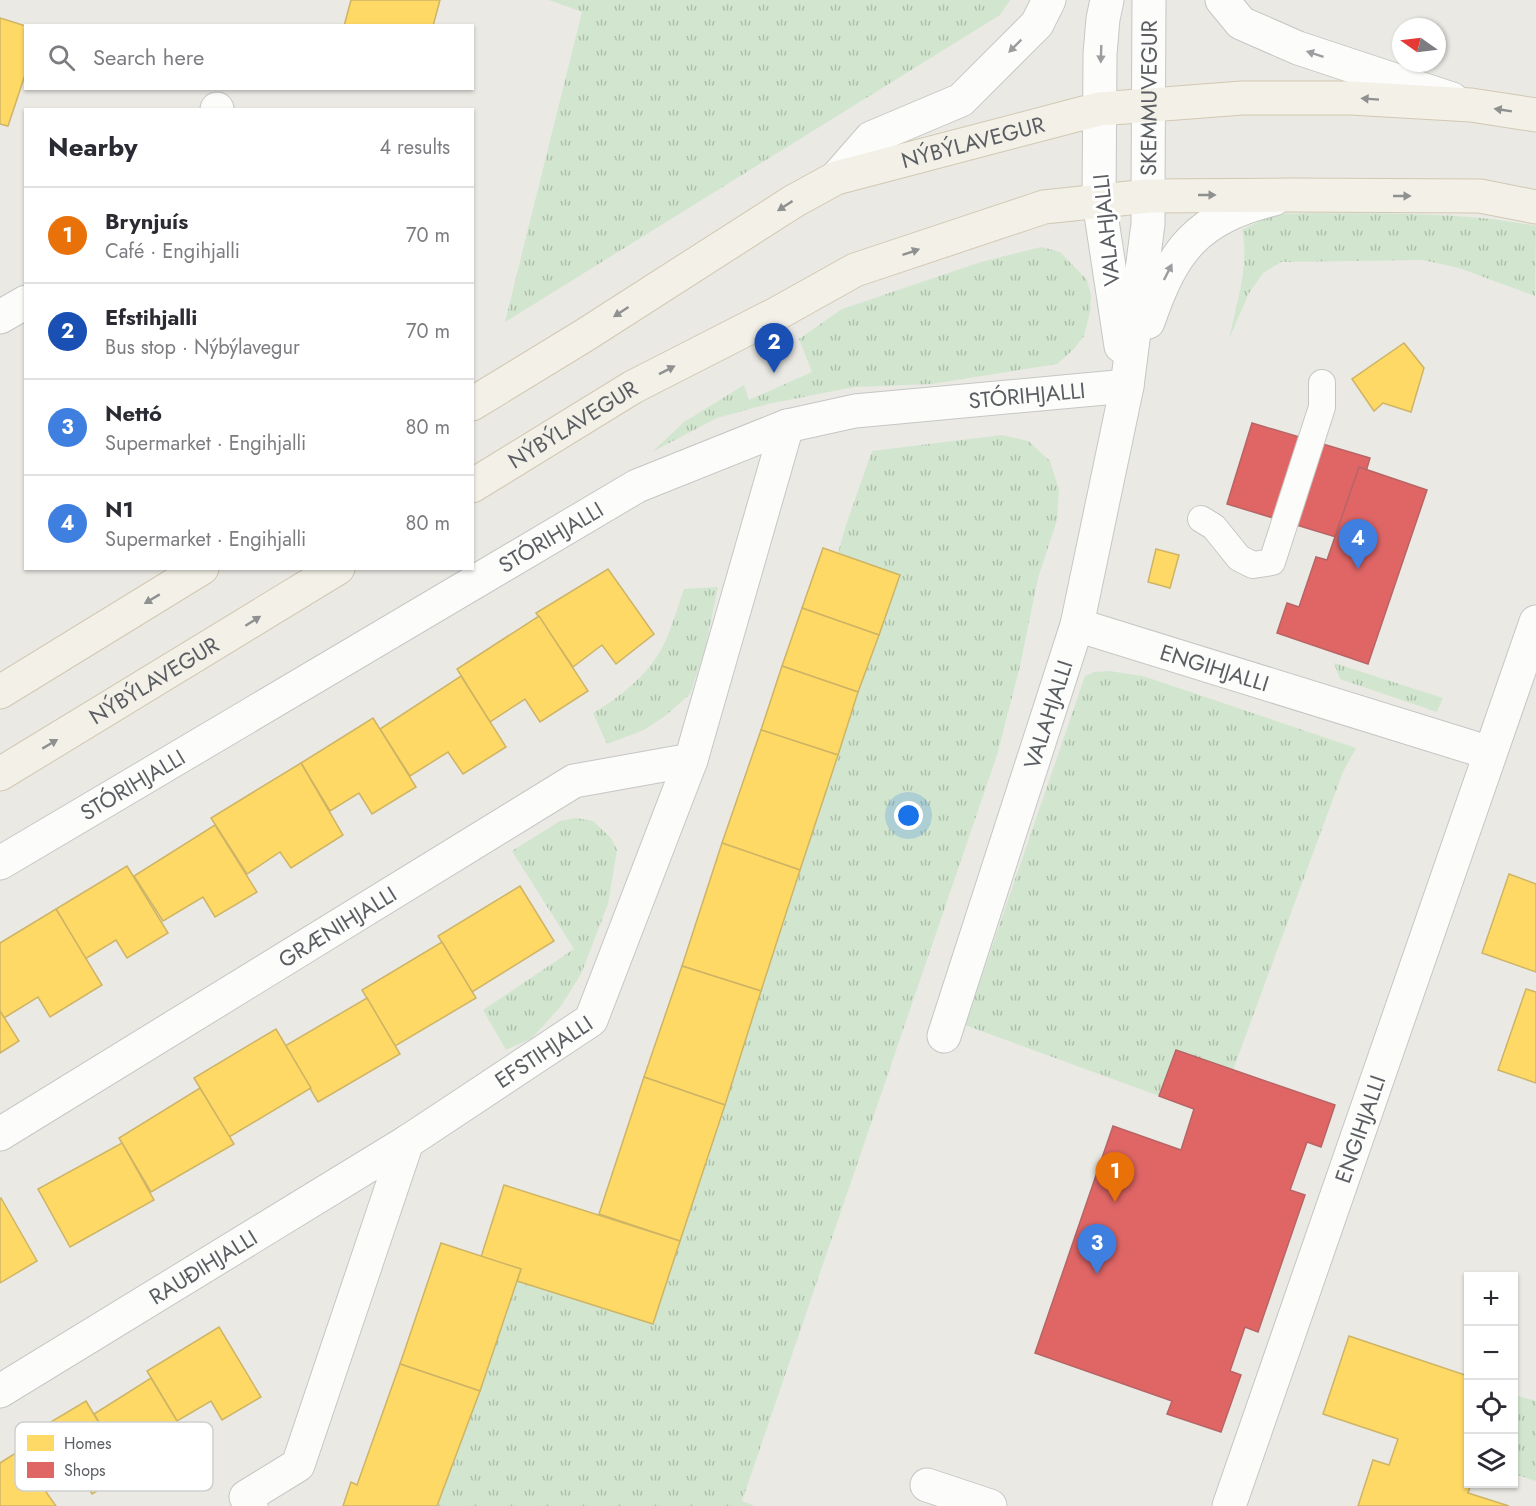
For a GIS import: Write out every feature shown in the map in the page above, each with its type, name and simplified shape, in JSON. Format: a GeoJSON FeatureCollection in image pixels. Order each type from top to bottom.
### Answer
{"type":"FeatureCollection","features":[{"type":"Feature","properties":{"kind":"main road","name":"NÝBÝLAVEGUR"},"geometry":{"type":"LineString","coordinates":[[474,403],[585,335],[794,201],[836,178],[1099,109],[1242,98],[1351,98],[1471,105],[1536,115]]}},
{"type":"Feature","properties":{"kind":"main road","name":"NÝBÝLAVEGUR"},"geometry":{"type":"LineString","coordinates":[[474,485],[633,387],[778,313],[855,270],[1044,207],[1148,196],[1290,195],[1480,196],[1536,207]]}},
{"type":"Feature","properties":{"kind":"main road"},"geometry":{"type":"LineString","coordinates":[[0,692],[199,570]]}},
{"type":"Feature","properties":{"kind":"main road","name":"NÝBÝLAVEGUR"},"geometry":{"type":"LineString","coordinates":[[0,774],[335,570]]}},
{"type":"Feature","properties":{"kind":"street"},"geometry":{"type":"LineString","coordinates":[[836,178],[871,138],[961,100],[1037,24],[1049,0]]}},
{"type":"Feature","properties":{"kind":"street","name":"SKEMMUVEGUR"},"geometry":{"type":"LineString","coordinates":[[1099,109],[1103,20],[1107,0]]}},
{"type":"Feature","properties":{"kind":"street","name":"SKEMMUVEGUR"},"geometry":{"type":"LineString","coordinates":[[1148,196],[1149,0]]}},
{"type":"Feature","properties":{"kind":"street"},"geometry":{"type":"LineString","coordinates":[[1222,0],[1240,23],[1298,48],[1471,105]]}},
{"type":"Feature","properties":{"kind":"street","name":"VALAHJALLI"},"geometry":{"type":"LineString","coordinates":[[1099,109],[1099,201],[1127,386]]}},
{"type":"Feature","properties":{"kind":"street","name":"NÝBÝLAVEGUR"},"geometry":{"type":"LineString","coordinates":[[1127,386],[1160,288],[1174,261],[1193,237],[1204,228],[1246,206],[1290,195]]}},
{"type":"Feature","properties":{"kind":"street","name":"VALAHJALLI"},"geometry":{"type":"LineString","coordinates":[[944,1036],[1077,625],[1127,386],[1148,224],[1148,196]]}},
{"type":"Feature","properties":{"kind":"street"},"geometry":{"type":"LineString","coordinates":[[0,317],[24,303]]}},
{"type":"Feature","properties":{"kind":"street","name":"STÓRIHJALLI"},"geometry":{"type":"LineString","coordinates":[[0,863],[637,486],[788,426],[855,411],[1127,386]]}},
{"type":"Feature","properties":{"kind":"street","name":"EFSTIHJALLI"},"geometry":{"type":"LineString","coordinates":[[407,1142],[591,1020],[691,760],[788,426]]}},
{"type":"Feature","properties":{"kind":"street","name":"ENGIHJALLI"},"geometry":{"type":"LineString","coordinates":[[1229,1506],[1536,622]]}},
{"type":"Feature","properties":{"kind":"street","name":"ENGIHJALLI"},"geometry":{"type":"LineString","coordinates":[[1077,625],[1490,753]]}},
{"type":"Feature","properties":{"kind":"street","name":"GRÆNIHJALLI"},"geometry":{"type":"LineString","coordinates":[[0,1134],[574,781],[691,760]]}},
{"type":"Feature","properties":{"kind":"street"},"geometry":{"type":"LineString","coordinates":[[243,1503],[298,1465],[407,1142]]}},
{"type":"Feature","properties":{"kind":"street","name":"RAUÐIHJALLI"},"geometry":{"type":"LineString","coordinates":[[0,1391],[407,1142]]}},
{"type":"Feature","properties":{"kind":"street"},"geometry":{"type":"LineString","coordinates":[[927,1485],[990,1506]]}},
{"type":"Feature","properties":{"kind":"lane"},"geometry":{"type":"LineString","coordinates":[[1201,519],[1214,527],[1239,558],[1253,565],[1272,562],[1323,406],[1322,384]]}},
{"type":"Feature","properties":{"kind":"green space"},"geometry":{"type":"Polygon","coordinates":[[[549,0],[1010,0],[1000,15],[505,322],[582,12],[549,0]]]}},
{"type":"Feature","properties":{"kind":"green space"},"geometry":{"type":"Polygon","coordinates":[[[1273,214],[1455,216],[1536,226],[1535,296],[1459,268],[1423,260],[1281,262],[1263,273],[1249,293],[1229,339],[1243,271],[1242,230],[1273,214]]]}},
{"type":"Feature","properties":{"kind":"green space"},"geometry":{"type":"Polygon","coordinates":[[[1041,247],[1060,252],[1087,280],[1091,295],[1090,312],[1084,336],[1074,349],[1057,364],[932,384],[854,387],[768,404],[717,418],[652,452],[684,422],[744,385],[749,400],[812,372],[799,339],[842,309],[981,262],[1041,247]]]}},
{"type":"Feature","properties":{"kind":"green space"},"geometry":{"type":"Polygon","coordinates":[[[1002,435],[1028,441],[1050,461],[1059,490],[1057,520],[1038,578],[1020,666],[997,755],[742,1501],[755,1506],[437,1506],[480,1391],[517,1281],[653,1324],[858,692],[900,575],[838,553],[872,451],[1002,435]]]}},
{"type":"Feature","properties":{"kind":"green space"},"geometry":{"type":"Polygon","coordinates":[[[718,587],[705,650],[690,694],[665,716],[644,730],[607,744],[593,713],[623,693],[650,666],[666,639],[684,589],[718,587]]]}},
{"type":"Feature","properties":{"kind":"green space"},"geometry":{"type":"Polygon","coordinates":[[[1334,663],[1443,698],[1437,712],[1340,679],[1334,663]]]}},
{"type":"Feature","properties":{"kind":"green space"},"geometry":{"type":"Polygon","coordinates":[[[1109,671],[1143,676],[1356,748],[1343,772],[1233,1070],[1176,1050],[1159,1096],[965,1025],[1085,676],[1094,672],[1109,671]]]}},
{"type":"Feature","properties":{"kind":"green space"},"geometry":{"type":"Polygon","coordinates":[[[575,818],[593,821],[611,838],[617,850],[608,904],[581,974],[561,1006],[532,1038],[506,1050],[483,1010],[574,949],[512,851],[560,821],[575,818]]]}},
{"type":"Feature","properties":{"kind":"green space"},"geometry":{"type":"Polygon","coordinates":[[[1518,1396],[1536,1401],[1536,1481],[1518,1475],[1518,1396]]]}},
{"type":"Feature","properties":{"kind":"building: Homes"},"geometry":{"type":"Polygon","coordinates":[[[351,0],[440,0],[434,24],[345,24],[351,0]]]}},
{"type":"Feature","properties":{"kind":"building: Homes"},"geometry":{"type":"Polygon","coordinates":[[[0,18],[24,25],[24,78],[8,126],[0,124],[0,18]]]}},
{"type":"Feature","properties":{"kind":"building: Homes"},"geometry":{"type":"Polygon","coordinates":[[[1404,343],[1424,368],[1411,412],[1383,403],[1374,411],[1352,379],[1404,343]]]}},
{"type":"Feature","properties":{"kind":"building: Homes"},"geometry":{"type":"Polygon","coordinates":[[[823,548],[900,575],[879,635],[802,608],[823,548]]]}},
{"type":"Feature","properties":{"kind":"building: Homes"},"geometry":{"type":"Polygon","coordinates":[[[1156,549],[1179,555],[1170,588],[1148,582],[1156,549]]]}},
{"type":"Feature","properties":{"kind":"building: Homes"},"geometry":{"type":"Polygon","coordinates":[[[608,569],[654,634],[616,664],[602,645],[573,667],[536,613],[608,569]]]}},
{"type":"Feature","properties":{"kind":"building: Homes"},"geometry":{"type":"Polygon","coordinates":[[[802,608],[879,635],[858,692],[782,666],[802,608]]]}},
{"type":"Feature","properties":{"kind":"building: Homes"},"geometry":{"type":"Polygon","coordinates":[[[539,616],[588,691],[540,722],[525,699],[490,722],[457,669],[539,616]]]}},
{"type":"Feature","properties":{"kind":"building: Homes"},"geometry":{"type":"Polygon","coordinates":[[[782,666],[858,692],[838,755],[761,730],[782,666]]]}},
{"type":"Feature","properties":{"kind":"building: Homes"},"geometry":{"type":"Polygon","coordinates":[[[461,676],[506,747],[463,774],[448,752],[410,776],[380,729],[461,676]]]}},
{"type":"Feature","properties":{"kind":"building: Homes"},"geometry":{"type":"Polygon","coordinates":[[[373,718],[416,787],[372,814],[359,793],[330,811],[301,763],[373,718]]]}},
{"type":"Feature","properties":{"kind":"building: Homes"},"geometry":{"type":"Polygon","coordinates":[[[761,730],[838,755],[800,870],[722,843],[761,730]]]}},
{"type":"Feature","properties":{"kind":"building: Homes"},"geometry":{"type":"Polygon","coordinates":[[[301,763],[343,835],[291,868],[280,852],[247,874],[211,818],[301,763]]]}},
{"type":"Feature","properties":{"kind":"building: Homes"},"geometry":{"type":"Polygon","coordinates":[[[215,825],[257,892],[215,917],[203,897],[163,921],[134,876],[215,825]]]}},
{"type":"Feature","properties":{"kind":"building: Homes"},"geometry":{"type":"Polygon","coordinates":[[[722,843],[800,870],[761,991],[682,966],[722,843]]]}},
{"type":"Feature","properties":{"kind":"building: Homes"},"geometry":{"type":"Polygon","coordinates":[[[127,866],[168,933],[127,958],[116,940],[85,959],[56,909],[127,866]]]}},
{"type":"Feature","properties":{"kind":"building: Homes"},"geometry":{"type":"Polygon","coordinates":[[[1509,874],[1536,884],[1536,972],[1482,953],[1509,874]]]}},
{"type":"Feature","properties":{"kind":"building: Homes"},"geometry":{"type":"Polygon","coordinates":[[[520,886],[554,941],[472,992],[438,936],[520,886]]]}},
{"type":"Feature","properties":{"kind":"building: Homes"},"geometry":{"type":"Polygon","coordinates":[[[56,909],[102,985],[50,1017],[38,997],[4,1018],[0,1011],[0,943],[56,909]]]}},
{"type":"Feature","properties":{"kind":"building: Homes"},"geometry":{"type":"Polygon","coordinates":[[[442,942],[476,998],[395,1046],[362,990],[442,942]]]}},
{"type":"Feature","properties":{"kind":"building: Homes"},"geometry":{"type":"Polygon","coordinates":[[[682,966],[761,991],[725,1105],[644,1077],[682,966]]]}},
{"type":"Feature","properties":{"kind":"building: Homes"},"geometry":{"type":"Polygon","coordinates":[[[1526,989],[1536,992],[1536,1083],[1498,1070],[1526,989]]]}},
{"type":"Feature","properties":{"kind":"building: Homes"},"geometry":{"type":"Polygon","coordinates":[[[367,998],[400,1054],[318,1102],[285,1046],[367,998]]]}},
{"type":"Feature","properties":{"kind":"building: Homes"},"geometry":{"type":"Polygon","coordinates":[[[0,1011],[19,1041],[0,1053],[0,1011]]]}},
{"type":"Feature","properties":{"kind":"building: Homes"},"geometry":{"type":"Polygon","coordinates":[[[276,1029],[311,1088],[229,1137],[194,1078],[276,1029]]]}},
{"type":"Feature","properties":{"kind":"building: Homes"},"geometry":{"type":"Polygon","coordinates":[[[644,1077],[725,1105],[680,1241],[599,1214],[644,1077]]]}},
{"type":"Feature","properties":{"kind":"building: Homes"},"geometry":{"type":"Polygon","coordinates":[[[200,1088],[234,1144],[151,1192],[119,1138],[200,1088]]]}},
{"type":"Feature","properties":{"kind":"building: Homes"},"geometry":{"type":"Polygon","coordinates":[[[122,1143],[154,1200],[70,1247],[38,1189],[122,1143]]]}},
{"type":"Feature","properties":{"kind":"building: Homes"},"geometry":{"type":"Polygon","coordinates":[[[504,1185],[680,1241],[653,1324],[517,1281],[521,1269],[481,1257],[504,1185]]]}},
{"type":"Feature","properties":{"kind":"building: Homes"},"geometry":{"type":"Polygon","coordinates":[[[0,1199],[37,1261],[0,1283],[0,1199]]]}},
{"type":"Feature","properties":{"kind":"building: Homes"},"geometry":{"type":"Polygon","coordinates":[[[441,1243],[521,1269],[480,1391],[400,1364],[441,1243]]]}},
{"type":"Feature","properties":{"kind":"building: Homes"},"geometry":{"type":"Polygon","coordinates":[[[219,1327],[261,1397],[222,1420],[211,1401],[177,1421],[147,1371],[219,1327]]]}},
{"type":"Feature","properties":{"kind":"building: Homes"},"geometry":{"type":"Polygon","coordinates":[[[1349,1336],[1464,1375],[1464,1488],[1470,1488],[1468,1493],[1509,1506],[1358,1506],[1373,1460],[1389,1465],[1398,1439],[1323,1414],[1349,1336]]]}},
{"type":"Feature","properties":{"kind":"building: Homes"},"geometry":{"type":"Polygon","coordinates":[[[400,1364],[480,1391],[437,1506],[343,1506],[351,1482],[357,1485],[400,1364]]]}},
{"type":"Feature","properties":{"kind":"building: Homes"},"geometry":{"type":"Polygon","coordinates":[[[151,1378],[178,1422],[99,1422],[94,1414],[151,1378]]]}},
{"type":"Feature","properties":{"kind":"building: Homes"},"geometry":{"type":"Polygon","coordinates":[[[86,1401],[98,1422],[51,1422],[86,1401]]]}},
{"type":"Feature","properties":{"kind":"building: Homes"},"geometry":{"type":"Polygon","coordinates":[[[15,1453],[15,1491],[45,1491],[56,1506],[0,1506],[0,1463],[15,1453]]]}},
{"type":"Feature","properties":{"kind":"building: Shops"},"geometry":{"type":"Polygon","coordinates":[[[1252,423],[1370,458],[1346,540],[1227,504],[1252,423]]]}},
{"type":"Feature","properties":{"kind":"building: Shops"},"geometry":{"type":"Polygon","coordinates":[[[1359,467],[1427,490],[1368,664],[1277,633],[1287,603],[1299,607],[1316,557],[1327,560],[1359,467]]]}},
{"type":"Feature","properties":{"kind":"building: Shops"},"geometry":{"type":"Polygon","coordinates":[[[1176,1050],[1335,1105],[1321,1147],[1307,1142],[1290,1190],[1305,1195],[1258,1332],[1245,1327],[1230,1371],[1241,1375],[1221,1432],[1167,1414],[1172,1401],[1035,1353],[1113,1126],[1181,1150],[1194,1109],[1159,1096],[1176,1050]]]}},
{"type":"Feature","properties":{"kind":"place","name":"Efstihjalli"},"geometry":{"type":"Point","coordinates":[774,373]}},
{"type":"Feature","properties":{"kind":"place","name":"N1"},"geometry":{"type":"Point","coordinates":[1358,569]}},
{"type":"Feature","properties":{"kind":"place","name":"Brynjuís"},"geometry":{"type":"Point","coordinates":[1115,1202]}},
{"type":"Feature","properties":{"kind":"place","name":"Nettó"},"geometry":{"type":"Point","coordinates":[1097,1274]}}]}
